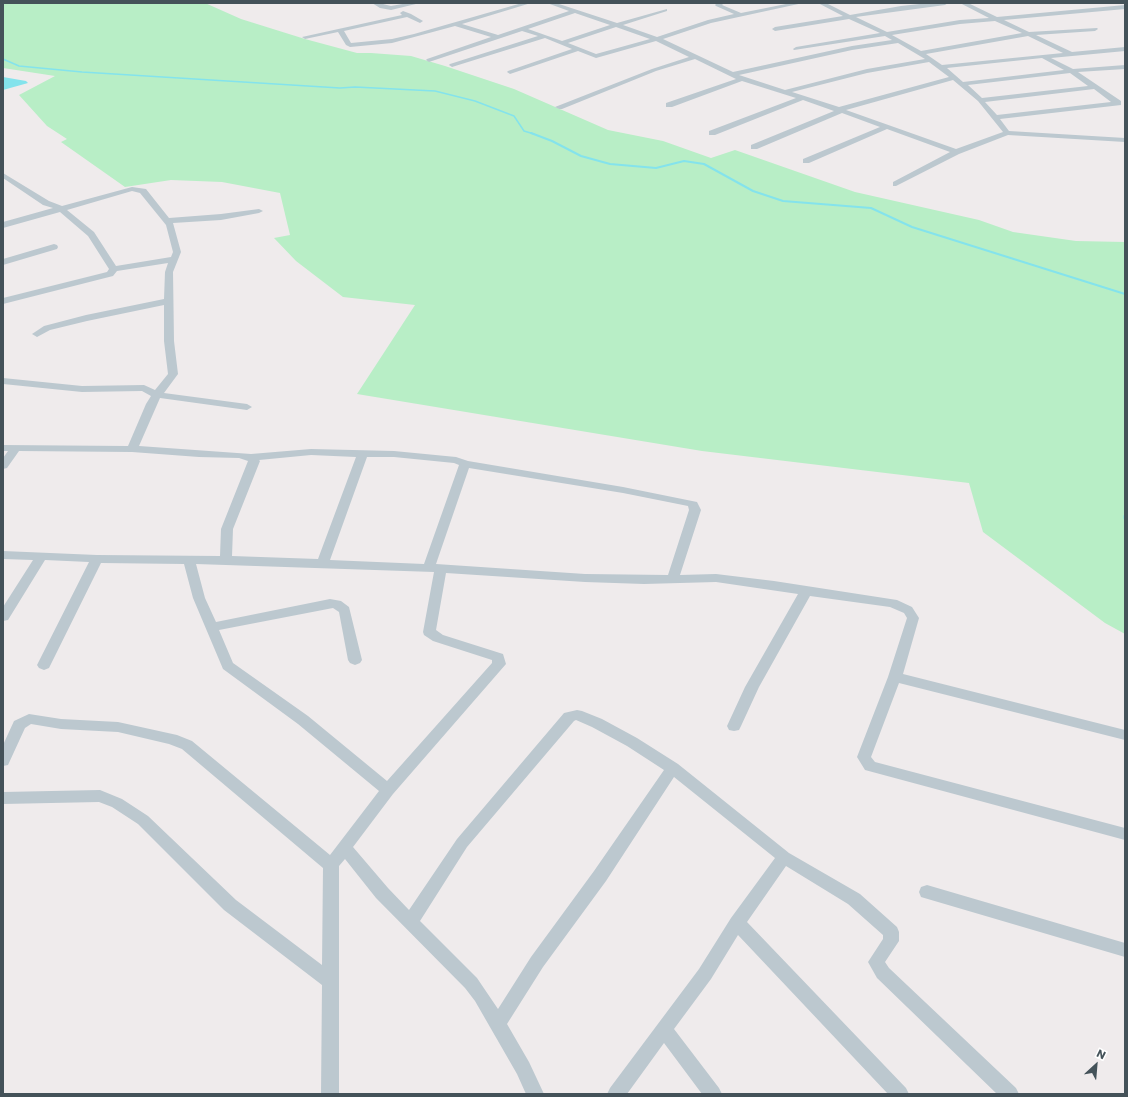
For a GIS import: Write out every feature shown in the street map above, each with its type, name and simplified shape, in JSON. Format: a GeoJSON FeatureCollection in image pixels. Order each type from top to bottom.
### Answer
{"type":"FeatureCollection","features":[{"type":"Feature","properties":{"kind":"street"},"geometry":{"type":"LineString","coordinates":[[375,3],[382,7],[391,8],[417,3]]}},
{"type":"Feature","properties":{"kind":"street"},"geometry":{"type":"LineString","coordinates":[[340,30],[348,44],[357,46],[401,40],[528,3]]}},
{"type":"Feature","properties":{"kind":"street"},"geometry":{"type":"LineString","coordinates":[[550,3],[657,38],[742,79],[839,110],[956,152]]}},
{"type":"Feature","properties":{"kind":"street"},"geometry":{"type":"LineString","coordinates":[[721,3],[718,5],[739,14]]}},
{"type":"Feature","properties":{"kind":"street"},"geometry":{"type":"LineString","coordinates":[[521,29],[546,36],[596,56],[710,21],[800,3]]}},
{"type":"Feature","properties":{"kind":"street"},"geometry":{"type":"LineString","coordinates":[[821,3],[852,16],[886,34],[920,53],[941,67],[980,100],[1007,133]]}},
{"type":"Feature","properties":{"kind":"street"},"geometry":{"type":"LineString","coordinates":[[775,29],[852,16],[945,3]]}},
{"type":"Feature","properties":{"kind":"street"},"geometry":{"type":"LineString","coordinates":[[964,3],[1071,54]]}},
{"type":"Feature","properties":{"kind":"street"},"geometry":{"type":"LineString","coordinates":[[1107,3],[1125,11]]}},
{"type":"Feature","properties":{"kind":"street"},"geometry":{"type":"LineString","coordinates":[[796,49],[996,18],[1125,7]]}},
{"type":"Feature","properties":{"kind":"street"},"geometry":{"type":"LineString","coordinates":[[391,8],[420,21]]}},
{"type":"Feature","properties":{"kind":"street"},"geometry":{"type":"LineString","coordinates":[[562,43],[665,10]]}},
{"type":"Feature","properties":{"kind":"street"},"geometry":{"type":"LineString","coordinates":[[429,60],[576,11]]}},
{"type":"Feature","properties":{"kind":"street"},"geometry":{"type":"LineString","coordinates":[[305,37],[409,16]]}},
{"type":"Feature","properties":{"kind":"street"},"geometry":{"type":"LineString","coordinates":[[454,24],[498,37]]}},
{"type":"Feature","properties":{"kind":"street"},"geometry":{"type":"LineString","coordinates":[[920,53],[1028,34],[1095,29]]}},
{"type":"Feature","properties":{"kind":"street"},"geometry":{"type":"LineString","coordinates":[[452,65],[546,36]]}},
{"type":"Feature","properties":{"kind":"street"},"geometry":{"type":"LineString","coordinates":[[734,74],[852,48],[900,42]]}},
{"type":"Feature","properties":{"kind":"street"},"geometry":{"type":"LineString","coordinates":[[510,72],[578,49]]}},
{"type":"Feature","properties":{"kind":"street"},"geometry":{"type":"LineString","coordinates":[[941,67],[1125,49]]}},
{"type":"Feature","properties":{"kind":"street"},"geometry":{"type":"LineString","coordinates":[[559,107],[654,70],[695,56]]}},
{"type":"Feature","properties":{"kind":"street"},"geometry":{"type":"LineString","coordinates":[[995,117],[1118,103],[1072,71],[1043,56]]}},
{"type":"Feature","properties":{"kind":"street"},"geometry":{"type":"LineString","coordinates":[[786,92],[867,71],[930,60]]}},
{"type":"Feature","properties":{"kind":"street"},"geometry":{"type":"LineString","coordinates":[[962,84],[1072,71],[1124,67]]}},
{"type":"Feature","properties":{"kind":"street"},"geometry":{"type":"LineString","coordinates":[[754,148],[839,110],[954,78]]}},
{"type":"Feature","properties":{"kind":"street"},"geometry":{"type":"LineString","coordinates":[[669,105],[742,79]]}},
{"type":"Feature","properties":{"kind":"street"},"geometry":{"type":"LineString","coordinates":[[980,100],[1094,87]]}},
{"type":"Feature","properties":{"kind":"street"},"geometry":{"type":"LineString","coordinates":[[712,134],[802,98]]}},
{"type":"Feature","properties":{"kind":"street"},"geometry":{"type":"LineString","coordinates":[[806,161],[886,127]]}},
{"type":"Feature","properties":{"kind":"street"},"geometry":{"type":"LineString","coordinates":[[896,184],[956,152],[1007,133],[1125,140]]}},
{"type":"Feature","properties":{"kind":"street"},"geometry":{"type":"LineString","coordinates":[[3,175],[46,203],[60,208],[91,234],[114,268]]}},
{"type":"Feature","properties":{"kind":"street"},"geometry":{"type":"LineString","coordinates":[[3,225],[132,189],[143,191],[167,221],[177,252],[170,272],[169,341],[172,374],[152,404],[132,449]]}},
{"type":"Feature","properties":{"kind":"street"},"geometry":{"type":"LineString","coordinates":[[167,221],[220,217],[259,211]]}},
{"type":"Feature","properties":{"kind":"street"},"geometry":{"type":"LineString","coordinates":[[3,262],[54,247]]}},
{"type":"Feature","properties":{"kind":"street"},"geometry":{"type":"LineString","coordinates":[[3,302],[110,274],[114,268],[174,259]]}},
{"type":"Feature","properties":{"kind":"street"},"geometry":{"type":"LineString","coordinates":[[37,334],[47,328],[86,318],[170,300]]}},
{"type":"Feature","properties":{"kind":"street"},"geometry":{"type":"LineString","coordinates":[[3,381],[82,389],[144,388],[157,395],[247,407]]}},
{"type":"Feature","properties":{"kind":"street"},"geometry":{"type":"LineString","coordinates":[[3,448],[132,449],[199,454],[239,454],[251,457],[310,452],[414,455],[456,460],[465,464],[609,488],[693,504],[695,510],[673,579]]}},
{"type":"Feature","properties":{"kind":"street"},"geometry":{"type":"LineString","coordinates":[[3,466],[15,449]]}},
{"type":"Feature","properties":{"kind":"street"},"geometry":{"type":"LineString","coordinates":[[322,564],[363,454]]}},
{"type":"Feature","properties":{"kind":"street"},"geometry":{"type":"LineString","coordinates":[[226,560],[227,529],[254,462],[251,457]]}},
{"type":"Feature","properties":{"kind":"street"},"geometry":{"type":"LineString","coordinates":[[330,1094],[331,865],[388,790],[499,664],[498,657],[438,638],[429,632],[435,569],[465,464]]}},
{"type":"Feature","properties":{"kind":"street"},"geometry":{"type":"LineString","coordinates":[[3,555],[97,559],[189,561],[226,560],[435,569],[585,578],[716,578],[893,603],[908,610],[913,618],[895,677],[864,757],[870,766],[1125,834]]}},
{"type":"Feature","properties":{"kind":"street"},"geometry":{"type":"LineString","coordinates":[[3,618],[41,556]]}},
{"type":"Feature","properties":{"kind":"street"},"geometry":{"type":"LineString","coordinates":[[44,665],[97,559]]}},
{"type":"Feature","properties":{"kind":"street"},"geometry":{"type":"LineString","coordinates":[[189,561],[198,598],[228,666],[303,720],[388,790]]}},
{"type":"Feature","properties":{"kind":"street"},"geometry":{"type":"LineString","coordinates":[[734,726],[752,687],[806,591]]}},
{"type":"Feature","properties":{"kind":"street"},"geometry":{"type":"LineString","coordinates":[[212,627],[330,602],[337,604],[345,610],[355,660]]}},
{"type":"Feature","properties":{"kind":"street"},"geometry":{"type":"LineString","coordinates":[[895,677],[1125,735]]}},
{"type":"Feature","properties":{"kind":"street"},"geometry":{"type":"LineString","coordinates":[[411,921],[462,843],[569,717],[577,715],[597,723],[673,768],[693,786],[784,856],[854,900],[892,932],[891,941],[876,962],[883,973],[1010,1094]]}},
{"type":"Feature","properties":{"kind":"street"},"geometry":{"type":"LineString","coordinates":[[3,761],[19,725],[29,719],[61,724],[118,728],[172,739],[187,745],[331,865]]}},
{"type":"Feature","properties":{"kind":"street"},"geometry":{"type":"LineString","coordinates":[[497,1025],[537,962],[600,876],[673,768]]}},
{"type":"Feature","properties":{"kind":"street"},"geometry":{"type":"LineString","coordinates":[[3,798],[100,796],[118,803],[143,820],[230,905],[330,981]]}},
{"type":"Feature","properties":{"kind":"street"},"geometry":{"type":"LineString","coordinates":[[345,848],[382,892],[471,983],[481,996],[535,1094]]}},
{"type":"Feature","properties":{"kind":"street"},"geometry":{"type":"LineString","coordinates":[[616,1094],[705,974],[737,923],[784,856]]}},
{"type":"Feature","properties":{"kind":"street"},"geometry":{"type":"LineString","coordinates":[[927,892],[1125,950]]}},
{"type":"Feature","properties":{"kind":"street"},"geometry":{"type":"LineString","coordinates":[[737,923],[900,1094]]}},
{"type":"Feature","properties":{"kind":"street"},"geometry":{"type":"LineString","coordinates":[[664,1030],[713,1094]]}},
{"type":"Feature","properties":{"kind":"green space"},"geometry":{"type":"Polygon","coordinates":[[[3,3],[205,3],[241,19],[357,53],[411,56],[445,66],[514,89],[608,130],[663,141],[711,158],[735,150],[855,192],[979,220],[1013,232],[1076,241],[1125,242],[1125,634],[1105,623],[983,532],[969,483],[702,451],[357,394],[415,305],[343,297],[296,261],[274,238],[290,235],[280,193],[222,182],[171,180],[125,187],[61,142],[67,139],[47,126],[19,95],[55,76],[3,68],[3,3]]]}},
{"type":"Feature","properties":{"kind":"water"},"geometry":{"type":"Polygon","coordinates":[[[3,77],[26,81],[28,83],[3,90],[3,77]]]}},
{"type":"Feature","properties":{"kind":"waterway"},"geometry":{"type":"LineString","coordinates":[[3,59],[19,66],[82,72],[340,88],[355,87],[435,91],[475,101],[514,116],[524,131],[532,133]]}},
{"type":"Feature","properties":{"kind":"waterway"},"geometry":{"type":"LineString","coordinates":[[532,133],[552,141],[581,156],[610,164],[656,168],[684,161],[704,164],[753,191],[783,201],[871,208],[912,227],[1125,294]]}}]}
